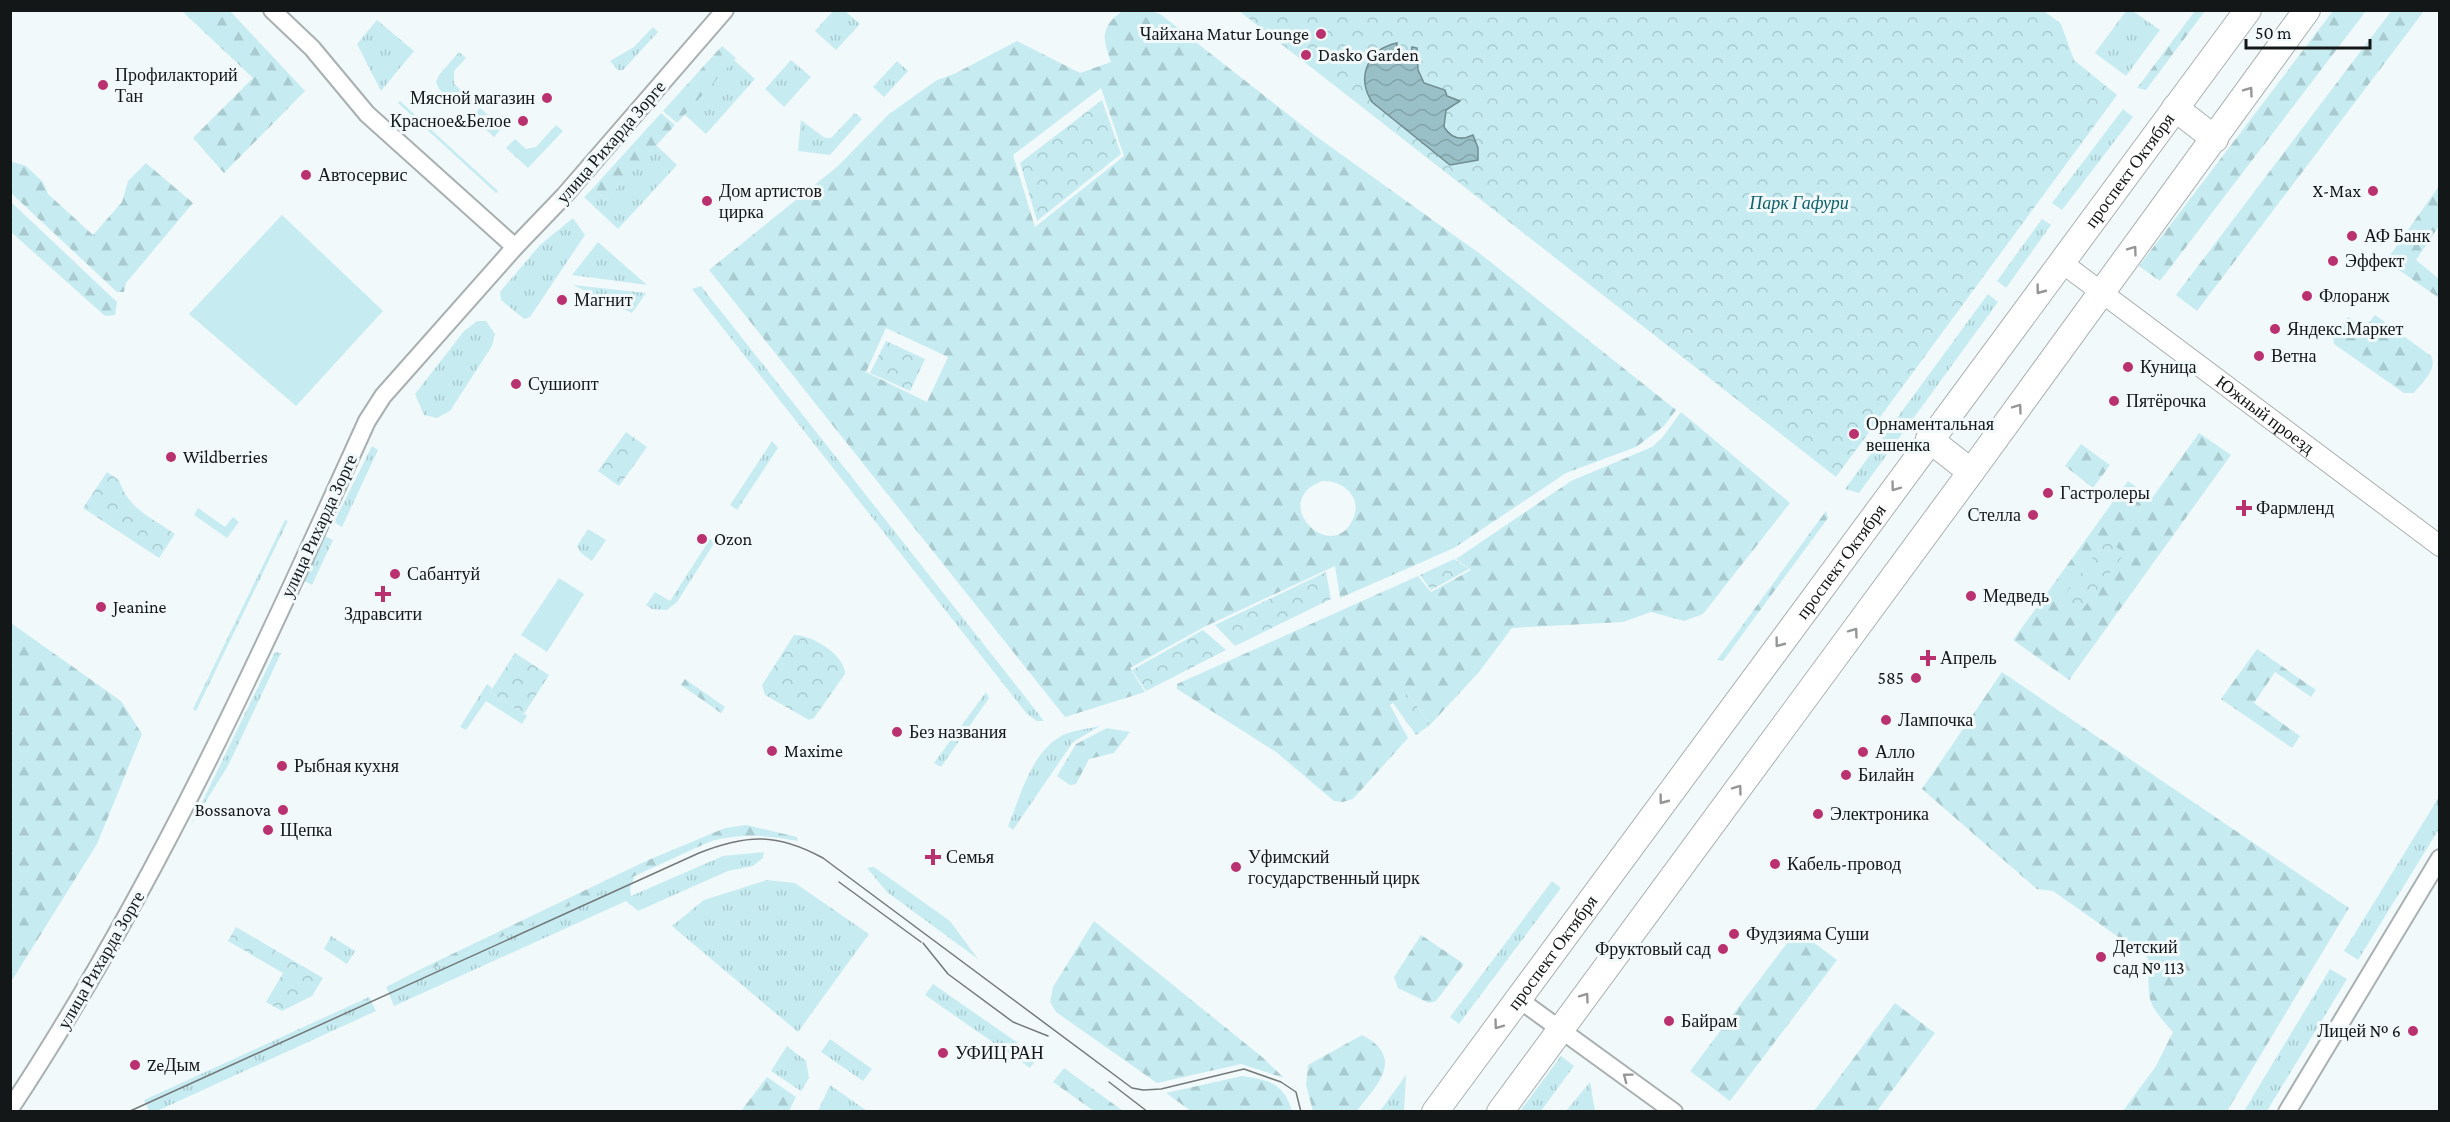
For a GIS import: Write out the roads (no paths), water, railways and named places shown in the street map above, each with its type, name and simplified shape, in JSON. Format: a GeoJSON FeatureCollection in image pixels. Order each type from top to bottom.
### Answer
{"type":"FeatureCollection","features":[{"type":"Feature","properties":{"kind":"main road","name":"проспект Октября"},"geometry":{"type":"LineString","coordinates":[[1435,1112],[1929,439],[2248,10]]}},
{"type":"Feature","properties":{"kind":"main road"},"geometry":{"type":"LineString","coordinates":[[1500,1112],[2215,139],[2307,10]]}},
{"type":"Feature","properties":{"kind":"main road"},"geometry":{"type":"LineString","coordinates":[[2175,108],[2215,139]]}},
{"type":"Feature","properties":{"kind":"main road"},"geometry":{"type":"LineString","coordinates":[[1929,439],[1971,472]]}},
{"type":"Feature","properties":{"kind":"street"},"geometry":{"type":"LineString","coordinates":[[272,10],[312,48],[367,114],[515,247]]}},
{"type":"Feature","properties":{"kind":"street","name":"улица Рихарда Зорге"},"geometry":{"type":"LineString","coordinates":[[10,1109],[52,1046],[174,832],[367,422],[383,396],[415,357],[564,196],[725,10]]}},
{"type":"Feature","properties":{"kind":"street","name":"Южный проезд"},"geometry":{"type":"LineString","coordinates":[[2061,262],[2439,546]]}},
{"type":"Feature","properties":{"kind":"street"},"geometry":{"type":"LineString","coordinates":[[2286,1112],[2439,858]]}},
{"type":"Feature","properties":{"kind":"street"},"geometry":{"type":"LineString","coordinates":[[1517,998],[1674,1112]]}},
{"type":"Feature","properties":{"kind":"water"},"geometry":{"type":"Polygon","coordinates":[[[1397,43],[1395,59],[1410,61],[1412,47],[1417,48],[1418,70],[1424,83],[1445,90],[1447,96],[1460,101],[1446,110],[1444,127],[1450,134],[1457,137],[1464,138],[1473,135],[1478,148],[1478,160],[1450,165],[1372,102],[1365,83],[1368,65],[1379,51],[1397,43]]]}},
{"type":"Feature","properties":{"kind":"tram line"},"geometry":{"type":"LineString","coordinates":[[128,1112],[699,853],[732,842],[762,839],[791,844],[823,858],[1132,1088],[1161,1089],[1244,1069],[1281,1082],[1296,1092],[1301,1112]]}},
{"type":"Feature","properties":{"kind":"tram line"},"geometry":{"type":"LineString","coordinates":[[839,882],[921,942]]}},
{"type":"Feature","properties":{"kind":"tram line"},"geometry":{"type":"LineString","coordinates":[[923,943],[948,974],[1013,1022],[1048,1036]]}},
{"type":"Feature","properties":{"kind":"tram line"},"geometry":{"type":"LineString","coordinates":[[1109,1082],[1148,1112]]}},
{"type":"Feature","properties":{"kind":"place","name":"Чайхана Matur Lounge"},"geometry":{"type":"Point","coordinates":[1321,34]}},
{"type":"Feature","properties":{"kind":"place","name":"Dasko Garden"},"geometry":{"type":"Point","coordinates":[1306,55]}},
{"type":"Feature","properties":{"kind":"place","name":"Профилакторий Тан"},"geometry":{"type":"Point","coordinates":[103,85]}},
{"type":"Feature","properties":{"kind":"place","name":"Мясной магазин"},"geometry":{"type":"Point","coordinates":[547,98]}},
{"type":"Feature","properties":{"kind":"place","name":"Красное&Белое"},"geometry":{"type":"Point","coordinates":[523,121]}},
{"type":"Feature","properties":{"kind":"place","name":"Автосервис"},"geometry":{"type":"Point","coordinates":[306,175]}},
{"type":"Feature","properties":{"kind":"place","name":"X-Max"},"geometry":{"type":"Point","coordinates":[2373,191]}},
{"type":"Feature","properties":{"kind":"place","name":"Дом артистов цирка"},"geometry":{"type":"Point","coordinates":[707,201]}},
{"type":"Feature","properties":{"kind":"place","name":"АФ Банк"},"geometry":{"type":"Point","coordinates":[2352,236]}},
{"type":"Feature","properties":{"kind":"place","name":"Эффект"},"geometry":{"type":"Point","coordinates":[2333,261]}},
{"type":"Feature","properties":{"kind":"place","name":"Флоранж"},"geometry":{"type":"Point","coordinates":[2307,296]}},
{"type":"Feature","properties":{"kind":"place","name":"Магнит"},"geometry":{"type":"Point","coordinates":[562,300]}},
{"type":"Feature","properties":{"kind":"place","name":"Яндекс.Маркет"},"geometry":{"type":"Point","coordinates":[2275,329]}},
{"type":"Feature","properties":{"kind":"place","name":"Ветна"},"geometry":{"type":"Point","coordinates":[2259,356]}},
{"type":"Feature","properties":{"kind":"place","name":"Куница"},"geometry":{"type":"Point","coordinates":[2128,367]}},
{"type":"Feature","properties":{"kind":"place","name":"Сушиопт"},"geometry":{"type":"Point","coordinates":[516,384]}},
{"type":"Feature","properties":{"kind":"place","name":"Пятёрочка"},"geometry":{"type":"Point","coordinates":[2114,401]}},
{"type":"Feature","properties":{"kind":"place","name":"Орнаментальная вешенка"},"geometry":{"type":"Point","coordinates":[1854,434]}},
{"type":"Feature","properties":{"kind":"place","name":"Wildberries"},"geometry":{"type":"Point","coordinates":[171,457]}},
{"type":"Feature","properties":{"kind":"place","name":"Гастролеры"},"geometry":{"type":"Point","coordinates":[2048,493]}},
{"type":"Feature","properties":{"kind":"place","name":"Фармленд"},"geometry":{"type":"Point","coordinates":[2244,508]}},
{"type":"Feature","properties":{"kind":"place","name":"Стелла"},"geometry":{"type":"Point","coordinates":[2033,515]}},
{"type":"Feature","properties":{"kind":"place","name":"Ozon"},"geometry":{"type":"Point","coordinates":[702,539]}},
{"type":"Feature","properties":{"kind":"place","name":"Сабантуй"},"geometry":{"type":"Point","coordinates":[395,574]}},
{"type":"Feature","properties":{"kind":"place","name":"Здравсити"},"geometry":{"type":"Point","coordinates":[383,594]}},
{"type":"Feature","properties":{"kind":"place","name":"Медведь"},"geometry":{"type":"Point","coordinates":[1971,596]}},
{"type":"Feature","properties":{"kind":"place","name":"Jeanine"},"geometry":{"type":"Point","coordinates":[101,607]}},
{"type":"Feature","properties":{"kind":"place","name":"Апрель"},"geometry":{"type":"Point","coordinates":[1928,658]}},
{"type":"Feature","properties":{"kind":"place","name":"585"},"geometry":{"type":"Point","coordinates":[1916,678]}},
{"type":"Feature","properties":{"kind":"place","name":"Лампочка"},"geometry":{"type":"Point","coordinates":[1886,720]}},
{"type":"Feature","properties":{"kind":"place","name":"Без названия"},"geometry":{"type":"Point","coordinates":[897,732]}},
{"type":"Feature","properties":{"kind":"place","name":"Maxime"},"geometry":{"type":"Point","coordinates":[772,751]}},
{"type":"Feature","properties":{"kind":"place","name":"Алло"},"geometry":{"type":"Point","coordinates":[1863,752]}},
{"type":"Feature","properties":{"kind":"place","name":"Рыбная кухня"},"geometry":{"type":"Point","coordinates":[282,766]}},
{"type":"Feature","properties":{"kind":"place","name":"Билайн"},"geometry":{"type":"Point","coordinates":[1846,775]}},
{"type":"Feature","properties":{"kind":"place","name":"Bossanova"},"geometry":{"type":"Point","coordinates":[283,810]}},
{"type":"Feature","properties":{"kind":"place","name":"Электроника"},"geometry":{"type":"Point","coordinates":[1818,814]}},
{"type":"Feature","properties":{"kind":"place","name":"Щепка"},"geometry":{"type":"Point","coordinates":[268,830]}},
{"type":"Feature","properties":{"kind":"place","name":"Семья"},"geometry":{"type":"Point","coordinates":[933,857]}},
{"type":"Feature","properties":{"kind":"place","name":"Кабель-провод"},"geometry":{"type":"Point","coordinates":[1775,864]}},
{"type":"Feature","properties":{"kind":"place","name":"Уфимский государственный цирк"},"geometry":{"type":"Point","coordinates":[1236,867]}},
{"type":"Feature","properties":{"kind":"place","name":"Фудзияма Суши"},"geometry":{"type":"Point","coordinates":[1734,934]}},
{"type":"Feature","properties":{"kind":"place","name":"Фруктовый сад"},"geometry":{"type":"Point","coordinates":[1723,949]}},
{"type":"Feature","properties":{"kind":"place","name":"Детский сад № 113"},"geometry":{"type":"Point","coordinates":[2101,957]}},
{"type":"Feature","properties":{"kind":"place","name":"Байрам"},"geometry":{"type":"Point","coordinates":[1669,1021]}},
{"type":"Feature","properties":{"kind":"place","name":"Лицей № 6"},"geometry":{"type":"Point","coordinates":[2413,1031]}},
{"type":"Feature","properties":{"kind":"place","name":"УФИЦ РАН"},"geometry":{"type":"Point","coordinates":[943,1053]}},
{"type":"Feature","properties":{"kind":"place","name":"ZeДым"},"geometry":{"type":"Point","coordinates":[135,1065]}},
{"type":"Feature","properties":{"kind":"park label","name":"Парк Гафури"},"geometry":{"type":"Point","coordinates":[1799,203]}}]}
